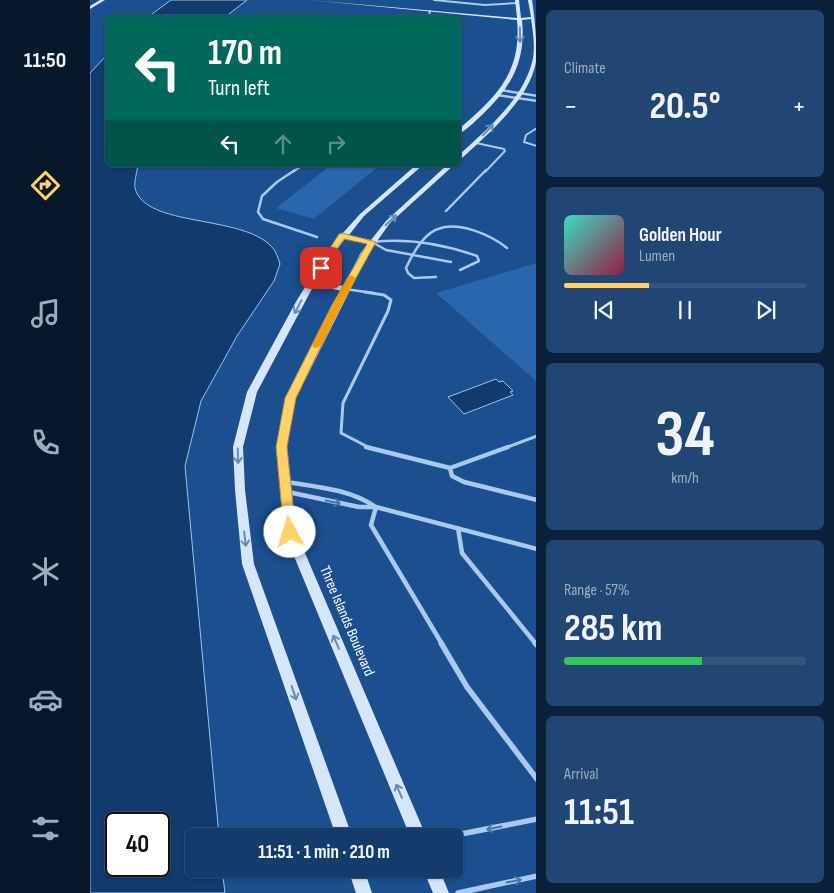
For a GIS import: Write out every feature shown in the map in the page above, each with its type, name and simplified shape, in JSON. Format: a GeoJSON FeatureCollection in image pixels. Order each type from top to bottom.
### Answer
{"type":"FeatureCollection","features":[{"type":"Feature","properties":{"kind":"street"},"geometry":{"type":"LineString","coordinates":[[90,8],[103,0]]}},
{"type":"Feature","properties":{"kind":"street"},"geometry":{"type":"LineString","coordinates":[[312,0],[533,18]]}},
{"type":"Feature","properties":{"kind":"street"},"geometry":{"type":"LineString","coordinates":[[354,0],[519,17]]}},
{"type":"Feature","properties":{"kind":"street"},"geometry":{"type":"LineString","coordinates":[[461,156],[500,118],[534,69],[536,37],[530,0]]}},
{"type":"Feature","properties":{"kind":"street"},"geometry":{"type":"LineString","coordinates":[[461,130],[502,90],[519,55],[521,36],[517,1]]}},
{"type":"Feature","properties":{"kind":"street"},"geometry":{"type":"LineString","coordinates":[[429,15],[430,11]]}},
{"type":"Feature","properties":{"kind":"street"},"geometry":{"type":"LineString","coordinates":[[502,90],[536,101]]}},
{"type":"Feature","properties":{"kind":"street"},"geometry":{"type":"LineString","coordinates":[[497,95],[536,96]]}},
{"type":"Feature","properties":{"kind":"street"},"geometry":{"type":"LineString","coordinates":[[341,828],[248,564],[240,490],[238,447],[252,392],[312,282],[342,236],[362,215],[418,167]]}},
{"type":"Feature","properties":{"kind":"street","name":"Three Islands Boulevard"},"geometry":{"type":"LineString","coordinates":[[415,828],[290,532],[281,447],[291,398],[345,289],[372,242],[388,222],[449,167]]}},
{"type":"Feature","properties":{"kind":"street"},"geometry":{"type":"LineString","coordinates":[[342,236],[372,242]]}},
{"type":"Feature","properties":{"kind":"street"},"geometry":{"type":"LineString","coordinates":[[312,282],[345,289]]}},
{"type":"Feature","properties":{"kind":"street"},"geometry":{"type":"LineString","coordinates":[[359,878],[364,893]]}},
{"type":"Feature","properties":{"kind":"street"},"geometry":{"type":"LineString","coordinates":[[435,878],[441,893]]}},
{"type":"Feature","properties":{"kind":"lane"},"geometry":{"type":"LineString","coordinates":[[434,0],[486,4],[517,1]]}},
{"type":"Feature","properties":{"kind":"lane"},"geometry":{"type":"LineString","coordinates":[[536,128],[526,135],[524,142],[536,146]]}},
{"type":"Feature","properties":{"kind":"lane"},"geometry":{"type":"LineString","coordinates":[[446,211],[505,150],[476,143]]}},
{"type":"Feature","properties":{"kind":"lane"},"geometry":{"type":"LineString","coordinates":[[299,167],[277,182],[262,196],[258,212],[263,219],[317,237]]}},
{"type":"Feature","properties":{"kind":"lane"},"geometry":{"type":"LineString","coordinates":[[436,277],[422,280],[412,278],[407,274],[406,268],[413,255],[435,230],[449,228],[490,236],[507,248]]}},
{"type":"Feature","properties":{"kind":"lane"},"geometry":{"type":"LineString","coordinates":[[372,242],[390,239],[464,251],[477,256],[479,262],[460,270]]}},
{"type":"Feature","properties":{"kind":"lane"},"geometry":{"type":"LineString","coordinates":[[372,242],[386,250],[451,262]]}},
{"type":"Feature","properties":{"kind":"lane"},"geometry":{"type":"LineString","coordinates":[[345,289],[384,295],[390,300],[388,311],[343,403],[341,433],[367,447],[450,468],[536,436]]}},
{"type":"Feature","properties":{"kind":"lane"},"geometry":{"type":"LineString","coordinates":[[450,468],[452,476],[464,482],[536,500]]}},
{"type":"Feature","properties":{"kind":"lane"},"geometry":{"type":"LineString","coordinates":[[285,487],[359,507],[376,508],[458,528],[536,549]]}},
{"type":"Feature","properties":{"kind":"lane"},"geometry":{"type":"LineString","coordinates":[[285,487],[331,490],[365,498],[376,508]]}},
{"type":"Feature","properties":{"kind":"lane"},"geometry":{"type":"LineString","coordinates":[[376,508],[371,525],[467,687],[536,779]]}},
{"type":"Feature","properties":{"kind":"lane"},"geometry":{"type":"LineString","coordinates":[[458,528],[462,553],[536,645]]}},
{"type":"Feature","properties":{"kind":"lane"},"geometry":{"type":"LineString","coordinates":[[463,834],[536,819]]}},
{"type":"Feature","properties":{"kind":"lane"},"geometry":{"type":"LineString","coordinates":[[458,893],[536,876]]}},
{"type":"Feature","properties":{"kind":"water"},"geometry":{"type":"Polygon","coordinates":[[[171,0],[247,0],[228,15],[151,15],[171,0]]]}},
{"type":"Feature","properties":{"kind":"water"},"geometry":{"type":"Polygon","coordinates":[[[105,57],[105,167],[138,167],[135,188],[143,201],[156,209],[175,216],[239,229],[258,237],[272,247],[280,264],[274,281],[237,336],[201,401],[185,466],[218,828],[185,828],[185,878],[223,878],[225,893],[90,893],[90,73],[105,57]]]}},
{"type":"Feature","properties":{"kind":"water"},"geometry":{"type":"Polygon","coordinates":[[[496,379],[499,382],[503,381],[513,391],[510,392],[513,395],[464,414],[448,397],[496,379]]]}},
{"type":"Feature","properties":{"kind":"building"},"geometry":{"type":"Polygon","coordinates":[[[328,167],[378,167],[314,219],[276,208],[328,167]]]}},
{"type":"Feature","properties":{"kind":"building"},"geometry":{"type":"Polygon","coordinates":[[[536,263],[536,381],[436,293],[536,263]]]}},
{"type":"Feature","properties":{"kind":"slow traffic"},"geometry":{"type":"LineString","coordinates":[[317,345],[351,278]]}},
{"type":"Feature","properties":{"kind":"route"},"geometry":{"type":"LineString","coordinates":[[290,532],[281,447],[291,398],[336,305],[372,242],[342,236],[321,268]]}}]}
